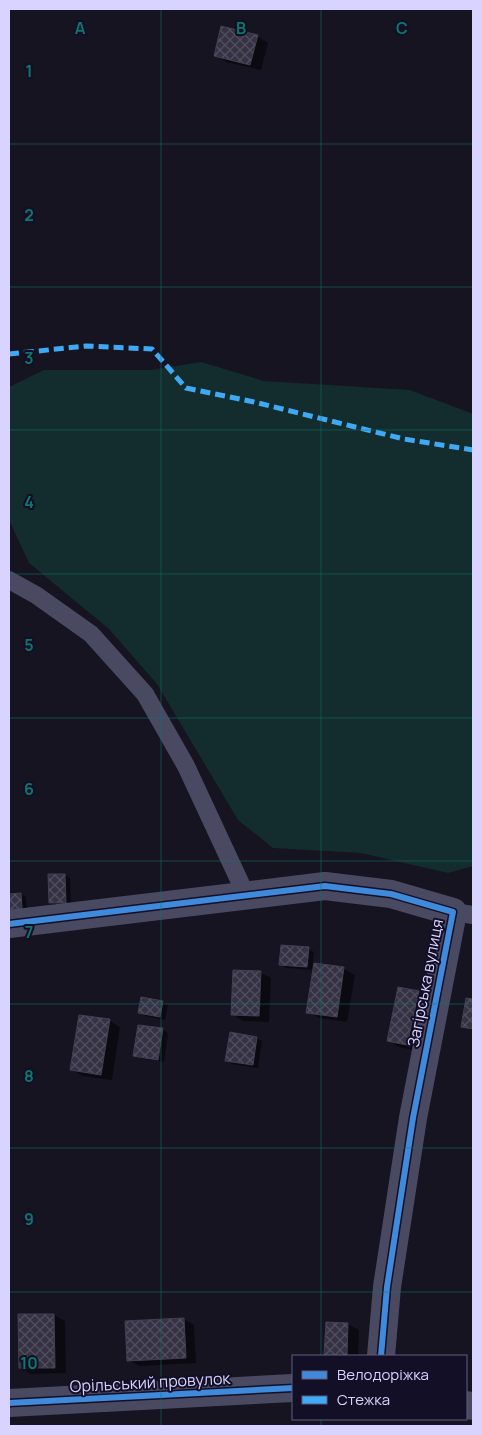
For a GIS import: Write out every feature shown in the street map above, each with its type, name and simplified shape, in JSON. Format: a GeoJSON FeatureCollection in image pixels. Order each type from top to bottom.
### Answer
{"type":"FeatureCollection","features":[{"type":"Feature","properties":{"kind":"street","name":"Загірська вулиця"},"geometry":{"type":"LineString","coordinates":[[9,924],[325,886],[391,894],[463,914],[413,1118],[387,1287],[381,1355]]}},
{"type":"Feature","properties":{"kind":"street","name":"Орільський провулок"},"geometry":{"type":"LineString","coordinates":[[9,1403],[292,1388]]}},
{"type":"Feature","properties":{"kind":"lane"},"geometry":{"type":"LineString","coordinates":[[9,580],[36,595],[91,634],[145,694],[186,766],[246,895]]}},
{"type":"Feature","properties":{"kind":"green space"},"geometry":{"type":"Polygon","coordinates":[[[201,362],[264,381],[410,390],[473,414],[473,866],[448,873],[361,853],[273,848],[238,820],[157,684],[109,629],[29,563],[9,520],[9,387],[44,370],[151,370],[201,362]]]}},
{"type":"Feature","properties":{"kind":"building"},"geometry":{"type":"Polygon","coordinates":[[[221,26],[258,35],[250,65],[214,56],[221,26]]]}},
{"type":"Feature","properties":{"kind":"building"},"geometry":{"type":"Polygon","coordinates":[[[48,874],[65,874],[66,903],[49,903],[48,874]]]}},
{"type":"Feature","properties":{"kind":"building"},"geometry":{"type":"Polygon","coordinates":[[[21,893],[22,909],[9,910],[9,894],[21,893]]]}},
{"type":"Feature","properties":{"kind":"building"},"geometry":{"type":"Polygon","coordinates":[[[281,945],[309,947],[307,967],[279,965],[281,945]]]}},
{"type":"Feature","properties":{"kind":"building"},"geometry":{"type":"Polygon","coordinates":[[[314,963],[344,967],[337,1017],[306,1013],[314,963]]]}},
{"type":"Feature","properties":{"kind":"building"},"geometry":{"type":"Polygon","coordinates":[[[233,970],[261,971],[259,1016],[231,1015],[233,970]]]}},
{"type":"Feature","properties":{"kind":"building"},"geometry":{"type":"Polygon","coordinates":[[[398,987],[419,991],[407,1045],[387,1041],[398,987]]]}},
{"type":"Feature","properties":{"kind":"building"},"geometry":{"type":"Polygon","coordinates":[[[141,997],[163,1001],[160,1017],[138,1013],[141,997]]]}},
{"type":"Feature","properties":{"kind":"building"},"geometry":{"type":"Polygon","coordinates":[[[466,998],[473,999],[473,1029],[461,1027],[466,998]]]}},
{"type":"Feature","properties":{"kind":"building"},"geometry":{"type":"Polygon","coordinates":[[[79,1015],[110,1019],[101,1075],[70,1070],[79,1015]]]}},
{"type":"Feature","properties":{"kind":"building"},"geometry":{"type":"Polygon","coordinates":[[[138,1025],[163,1028],[158,1060],[133,1056],[138,1025]]]}},
{"type":"Feature","properties":{"kind":"building"},"geometry":{"type":"Polygon","coordinates":[[[230,1032],[257,1037],[253,1065],[225,1061],[230,1032]]]}},
{"type":"Feature","properties":{"kind":"building"},"geometry":{"type":"Polygon","coordinates":[[[18,1314],[54,1314],[55,1368],[19,1368],[18,1314]]]}},
{"type":"Feature","properties":{"kind":"building"},"geometry":{"type":"Polygon","coordinates":[[[184,1318],[186,1358],[127,1361],[125,1321],[184,1318]]]}},
{"type":"Feature","properties":{"kind":"building"},"geometry":{"type":"Polygon","coordinates":[[[326,1322],[348,1323],[347,1355],[324,1355],[326,1322]]]}},
{"type":"Feature","properties":{"kind":"marked path"},"geometry":{"type":"LineString","coordinates":[[9,354],[86,346],[152,349],[186,388],[254,402],[404,439],[473,450]]}},
{"type":"Feature","properties":{"kind":"cycle path"},"geometry":{"type":"LineString","coordinates":[[9,924],[325,886],[391,894],[453,912],[413,1118],[387,1287],[381,1355]]}},
{"type":"Feature","properties":{"kind":"cycle path"},"geometry":{"type":"LineString","coordinates":[[9,1403],[292,1388]]}}]}
